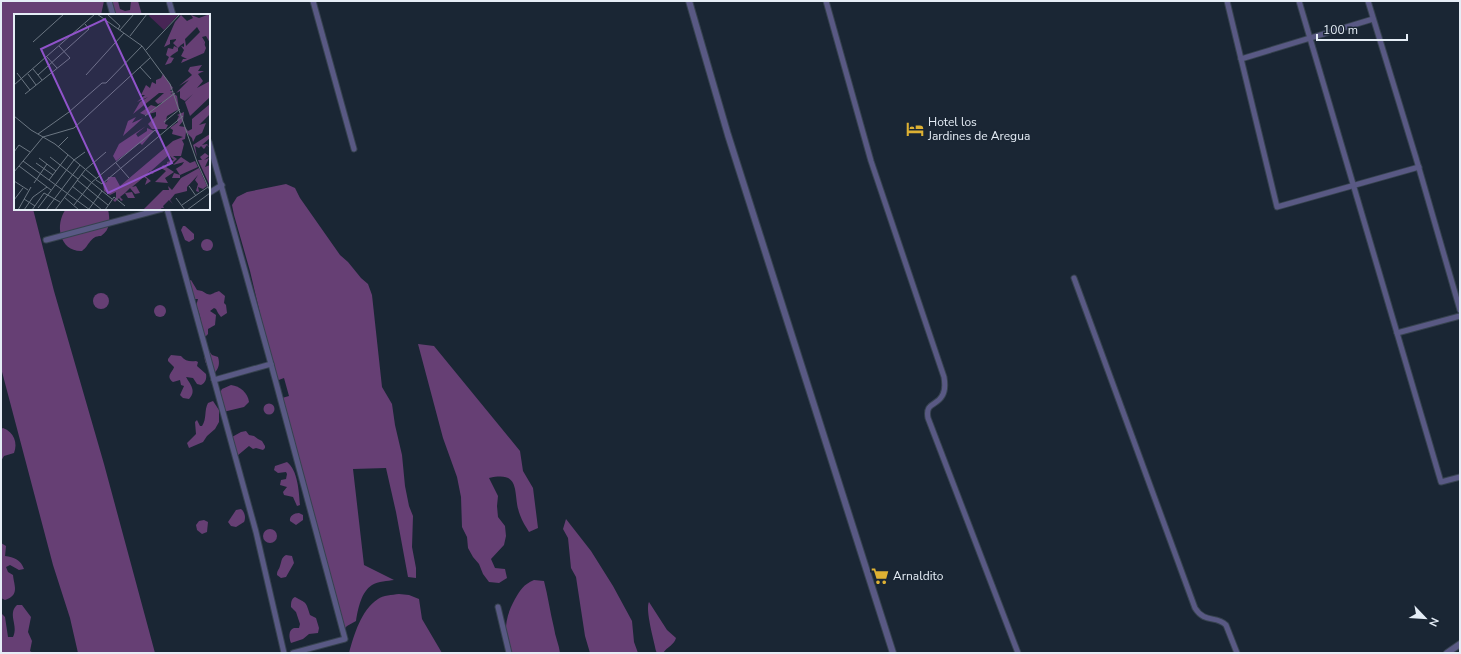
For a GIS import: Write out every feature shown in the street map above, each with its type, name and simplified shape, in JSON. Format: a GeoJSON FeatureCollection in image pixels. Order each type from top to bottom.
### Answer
{"type":"FeatureCollection","features":[{"type":"Feature","properties":{"kind":"street"},"geometry":{"type":"LineString","coordinates":[[109,1],[113,14]]}},
{"type":"Feature","properties":{"kind":"street"},"geometry":{"type":"LineString","coordinates":[[169,1],[173,14]]}},
{"type":"Feature","properties":{"kind":"street"},"geometry":{"type":"LineString","coordinates":[[313,1],[354,149]]}},
{"type":"Feature","properties":{"kind":"street"},"geometry":{"type":"LineString","coordinates":[[688,1],[728,135],[893,653]]}},
{"type":"Feature","properties":{"kind":"street"},"geometry":{"type":"LineString","coordinates":[[826,1],[871,161],[944,377],[945,387],[942,396],[927,410],[928,418],[1018,653]]}},
{"type":"Feature","properties":{"kind":"street"},"geometry":{"type":"LineString","coordinates":[[1227,1],[1277,207],[1419,167]]}},
{"type":"Feature","properties":{"kind":"street"},"geometry":{"type":"LineString","coordinates":[[1299,1],[1441,482],[1460,477]]}},
{"type":"Feature","properties":{"kind":"street"},"geometry":{"type":"LineString","coordinates":[[1368,1],[1419,167],[1460,310]]}},
{"type":"Feature","properties":{"kind":"street"},"geometry":{"type":"LineString","coordinates":[[1241,59],[1374,19]]}},
{"type":"Feature","properties":{"kind":"street"},"geometry":{"type":"LineString","coordinates":[[210,145],[345,639],[292,653]]}},
{"type":"Feature","properties":{"kind":"street"},"geometry":{"type":"LineString","coordinates":[[210,192],[222,186]]}},
{"type":"Feature","properties":{"kind":"street"},"geometry":{"type":"LineString","coordinates":[[46,240],[158,210]]}},
{"type":"Feature","properties":{"kind":"street"},"geometry":{"type":"LineString","coordinates":[[166,210],[256,532],[284,653]]}},
{"type":"Feature","properties":{"kind":"street"},"geometry":{"type":"LineString","coordinates":[[1074,278],[1195,608],[1199,615],[1204,618],[1223,622],[1226,625],[1237,653]]}},
{"type":"Feature","properties":{"kind":"street"},"geometry":{"type":"LineString","coordinates":[[1397,333],[1460,316]]}},
{"type":"Feature","properties":{"kind":"street"},"geometry":{"type":"LineString","coordinates":[[214,380],[271,364]]}},
{"type":"Feature","properties":{"kind":"street"},"geometry":{"type":"LineString","coordinates":[[498,607],[509,653]]}},
{"type":"Feature","properties":{"kind":"street"},"geometry":{"type":"LineString","coordinates":[[1447,653],[1460,644]]}},
{"type":"Feature","properties":{"kind":"shaded area"},"geometry":{"type":"Polygon","coordinates":[[[1,1],[104,1],[101,14],[14,14],[14,210],[33,210],[54,291],[104,464],[155,653],[78,653],[70,618],[53,565],[1,368],[1,1]]]}},
{"type":"Feature","properties":{"kind":"shaded area"},"geometry":{"type":"Polygon","coordinates":[[[110,1],[118,1],[120,9],[125,11],[130,10],[131,1],[138,1],[142,14],[114,14],[110,1]]]}},
{"type":"Feature","properties":{"kind":"shaded area"},"geometry":{"type":"Polygon","coordinates":[[[286,184],[295,188],[300,198],[340,255],[368,284],[372,295],[382,387],[392,404],[402,455],[405,486],[409,506],[413,516],[412,547],[416,568],[416,578],[408,577],[386,468],[353,469],[364,565],[394,580],[383,581],[368,588],[361,601],[356,621],[342,631],[282,398],[289,396],[284,378],[276,381],[250,271],[232,205],[237,197],[247,192],[286,184]]]}},
{"type":"Feature","properties":{"kind":"shaded area"},"geometry":{"type":"Polygon","coordinates":[[[65,210],[108,210],[108,227],[101,236],[97,236],[92,239],[85,249],[82,251],[75,250],[64,242],[61,236],[60,222],[65,210]]]}},
{"type":"Feature","properties":{"kind":"shaded area"},"geometry":{"type":"Polygon","coordinates":[[[183,226],[194,234],[194,239],[189,242],[185,240],[181,230],[183,226]]]}},
{"type":"Feature","properties":{"kind":"shaded area"},"geometry":{"type":"Polygon","coordinates":[[[207,239],[211,241],[213,245],[211,249],[207,251],[203,249],[201,245],[203,241],[207,239]]]}},
{"type":"Feature","properties":{"kind":"shaded area"},"geometry":{"type":"Polygon","coordinates":[[[191,280],[197,290],[207,294],[212,294],[219,291],[225,296],[224,303],[226,305],[227,313],[221,317],[216,309],[214,308],[210,311],[216,315],[215,325],[208,329],[208,334],[206,336],[204,336],[200,316],[196,306],[198,299],[193,299],[188,281],[191,280]]]}},
{"type":"Feature","properties":{"kind":"shaded area"},"geometry":{"type":"Polygon","coordinates":[[[98,293],[104,293],[109,298],[107,307],[104,309],[98,309],[93,304],[93,298],[98,293]]]}},
{"type":"Feature","properties":{"kind":"shaded area"},"geometry":{"type":"Polygon","coordinates":[[[158,305],[162,305],[166,311],[162,317],[158,317],[154,313],[154,309],[158,305]]]}},
{"type":"Feature","properties":{"kind":"shaded area"},"geometry":{"type":"Polygon","coordinates":[[[418,344],[434,346],[520,451],[523,471],[533,488],[538,528],[529,532],[520,515],[516,492],[512,481],[500,476],[489,478],[498,496],[498,517],[505,526],[506,536],[504,545],[491,559],[495,568],[505,569],[507,578],[499,583],[489,582],[468,548],[467,537],[462,527],[461,497],[457,477],[443,438],[418,344]]]}},
{"type":"Feature","properties":{"kind":"shaded area"},"geometry":{"type":"Polygon","coordinates":[[[207,350],[212,355],[218,357],[219,366],[214,373],[209,371],[205,361],[204,354],[207,350]]]}},
{"type":"Feature","properties":{"kind":"shaded area"},"geometry":{"type":"Polygon","coordinates":[[[171,355],[181,356],[188,361],[198,362],[197,366],[206,374],[205,381],[201,385],[197,384],[193,378],[186,377],[193,390],[189,399],[183,398],[180,395],[184,386],[181,385],[180,380],[173,382],[170,378],[170,374],[174,367],[168,361],[171,355]]]}},
{"type":"Feature","properties":{"kind":"shaded area"},"geometry":{"type":"Polygon","coordinates":[[[231,385],[243,390],[249,402],[244,407],[223,412],[218,396],[222,389],[231,385]]]}},
{"type":"Feature","properties":{"kind":"shaded area"},"geometry":{"type":"Polygon","coordinates":[[[213,401],[219,410],[219,422],[215,429],[203,442],[189,448],[187,443],[196,434],[195,422],[197,420],[200,426],[202,426],[208,403],[213,401]]]}},
{"type":"Feature","properties":{"kind":"shaded area"},"geometry":{"type":"Polygon","coordinates":[[[269,403],[273,405],[275,409],[273,413],[269,415],[265,413],[263,409],[265,405],[269,403]]]}},
{"type":"Feature","properties":{"kind":"shaded area"},"geometry":{"type":"Polygon","coordinates":[[[3,428],[10,432],[16,445],[14,453],[4,456],[1,461],[1,429],[3,428]]]}},
{"type":"Feature","properties":{"kind":"shaded area"},"geometry":{"type":"Polygon","coordinates":[[[246,431],[249,435],[262,441],[265,448],[263,450],[256,448],[253,449],[249,446],[237,456],[232,437],[246,431]]]}},
{"type":"Feature","properties":{"kind":"shaded area"},"geometry":{"type":"Polygon","coordinates":[[[287,462],[294,470],[296,476],[300,505],[297,506],[293,497],[284,495],[283,492],[287,487],[280,485],[281,480],[286,479],[286,472],[278,473],[274,470],[275,466],[287,462]]]}},
{"type":"Feature","properties":{"kind":"shaded area"},"geometry":{"type":"Polygon","coordinates":[[[241,509],[245,515],[244,522],[236,527],[231,526],[228,522],[236,510],[241,509]]]}},
{"type":"Feature","properties":{"kind":"shaded area"},"geometry":{"type":"Polygon","coordinates":[[[299,513],[303,515],[303,520],[296,525],[290,521],[290,518],[294,514],[299,513]]]}},
{"type":"Feature","properties":{"kind":"shaded area"},"geometry":{"type":"Polygon","coordinates":[[[566,519],[591,551],[613,586],[632,621],[634,642],[638,653],[590,653],[585,636],[576,577],[571,568],[568,538],[563,529],[566,519]]]}},
{"type":"Feature","properties":{"kind":"shaded area"},"geometry":{"type":"Polygon","coordinates":[[[204,520],[208,522],[207,532],[202,534],[197,530],[196,525],[199,521],[204,520]]]}},
{"type":"Feature","properties":{"kind":"shaded area"},"geometry":{"type":"Polygon","coordinates":[[[270,529],[275,531],[277,536],[275,541],[270,543],[265,541],[263,536],[265,531],[270,529]]]}},
{"type":"Feature","properties":{"kind":"shaded area"},"geometry":{"type":"Polygon","coordinates":[[[1,543],[6,546],[5,556],[17,560],[21,563],[24,569],[19,570],[10,565],[6,567],[8,572],[13,575],[15,590],[13,596],[5,600],[1,598],[1,543]]]}},
{"type":"Feature","properties":{"kind":"shaded area"},"geometry":{"type":"Polygon","coordinates":[[[286,555],[292,556],[294,563],[286,577],[281,578],[277,575],[277,572],[282,558],[286,555]]]}},
{"type":"Feature","properties":{"kind":"shaded area"},"geometry":{"type":"Polygon","coordinates":[[[534,580],[544,581],[560,653],[507,653],[506,625],[511,606],[521,590],[534,580]]]}},
{"type":"Feature","properties":{"kind":"shaded area"},"geometry":{"type":"Polygon","coordinates":[[[388,595],[409,595],[419,599],[422,619],[442,653],[349,653],[359,623],[372,604],[380,598],[388,595]]]}},
{"type":"Feature","properties":{"kind":"shaded area"},"geometry":{"type":"Polygon","coordinates":[[[295,597],[305,603],[308,607],[310,615],[316,618],[319,628],[318,633],[309,634],[303,639],[291,643],[289,637],[290,632],[294,628],[299,628],[300,624],[296,612],[291,607],[292,600],[295,597]]]}},
{"type":"Feature","properties":{"kind":"shaded area"},"geometry":{"type":"Polygon","coordinates":[[[649,602],[667,630],[676,638],[663,653],[657,653],[656,651],[648,611],[649,602]]]}},
{"type":"Feature","properties":{"kind":"shaded area"},"geometry":{"type":"Polygon","coordinates":[[[17,605],[22,605],[31,617],[28,632],[32,641],[30,651],[33,653],[1,653],[1,613],[5,617],[8,637],[13,637],[15,629],[13,612],[17,605]]]}},
{"type":"Feature","properties":{"kind":"place","name":"Hotel los Jardines de Aregua"},"geometry":{"type":"Point","coordinates":[915,129]}},
{"type":"Feature","properties":{"kind":"place","name":"Arnaldito"},"geometry":{"type":"Point","coordinates":[880,576]}}]}
